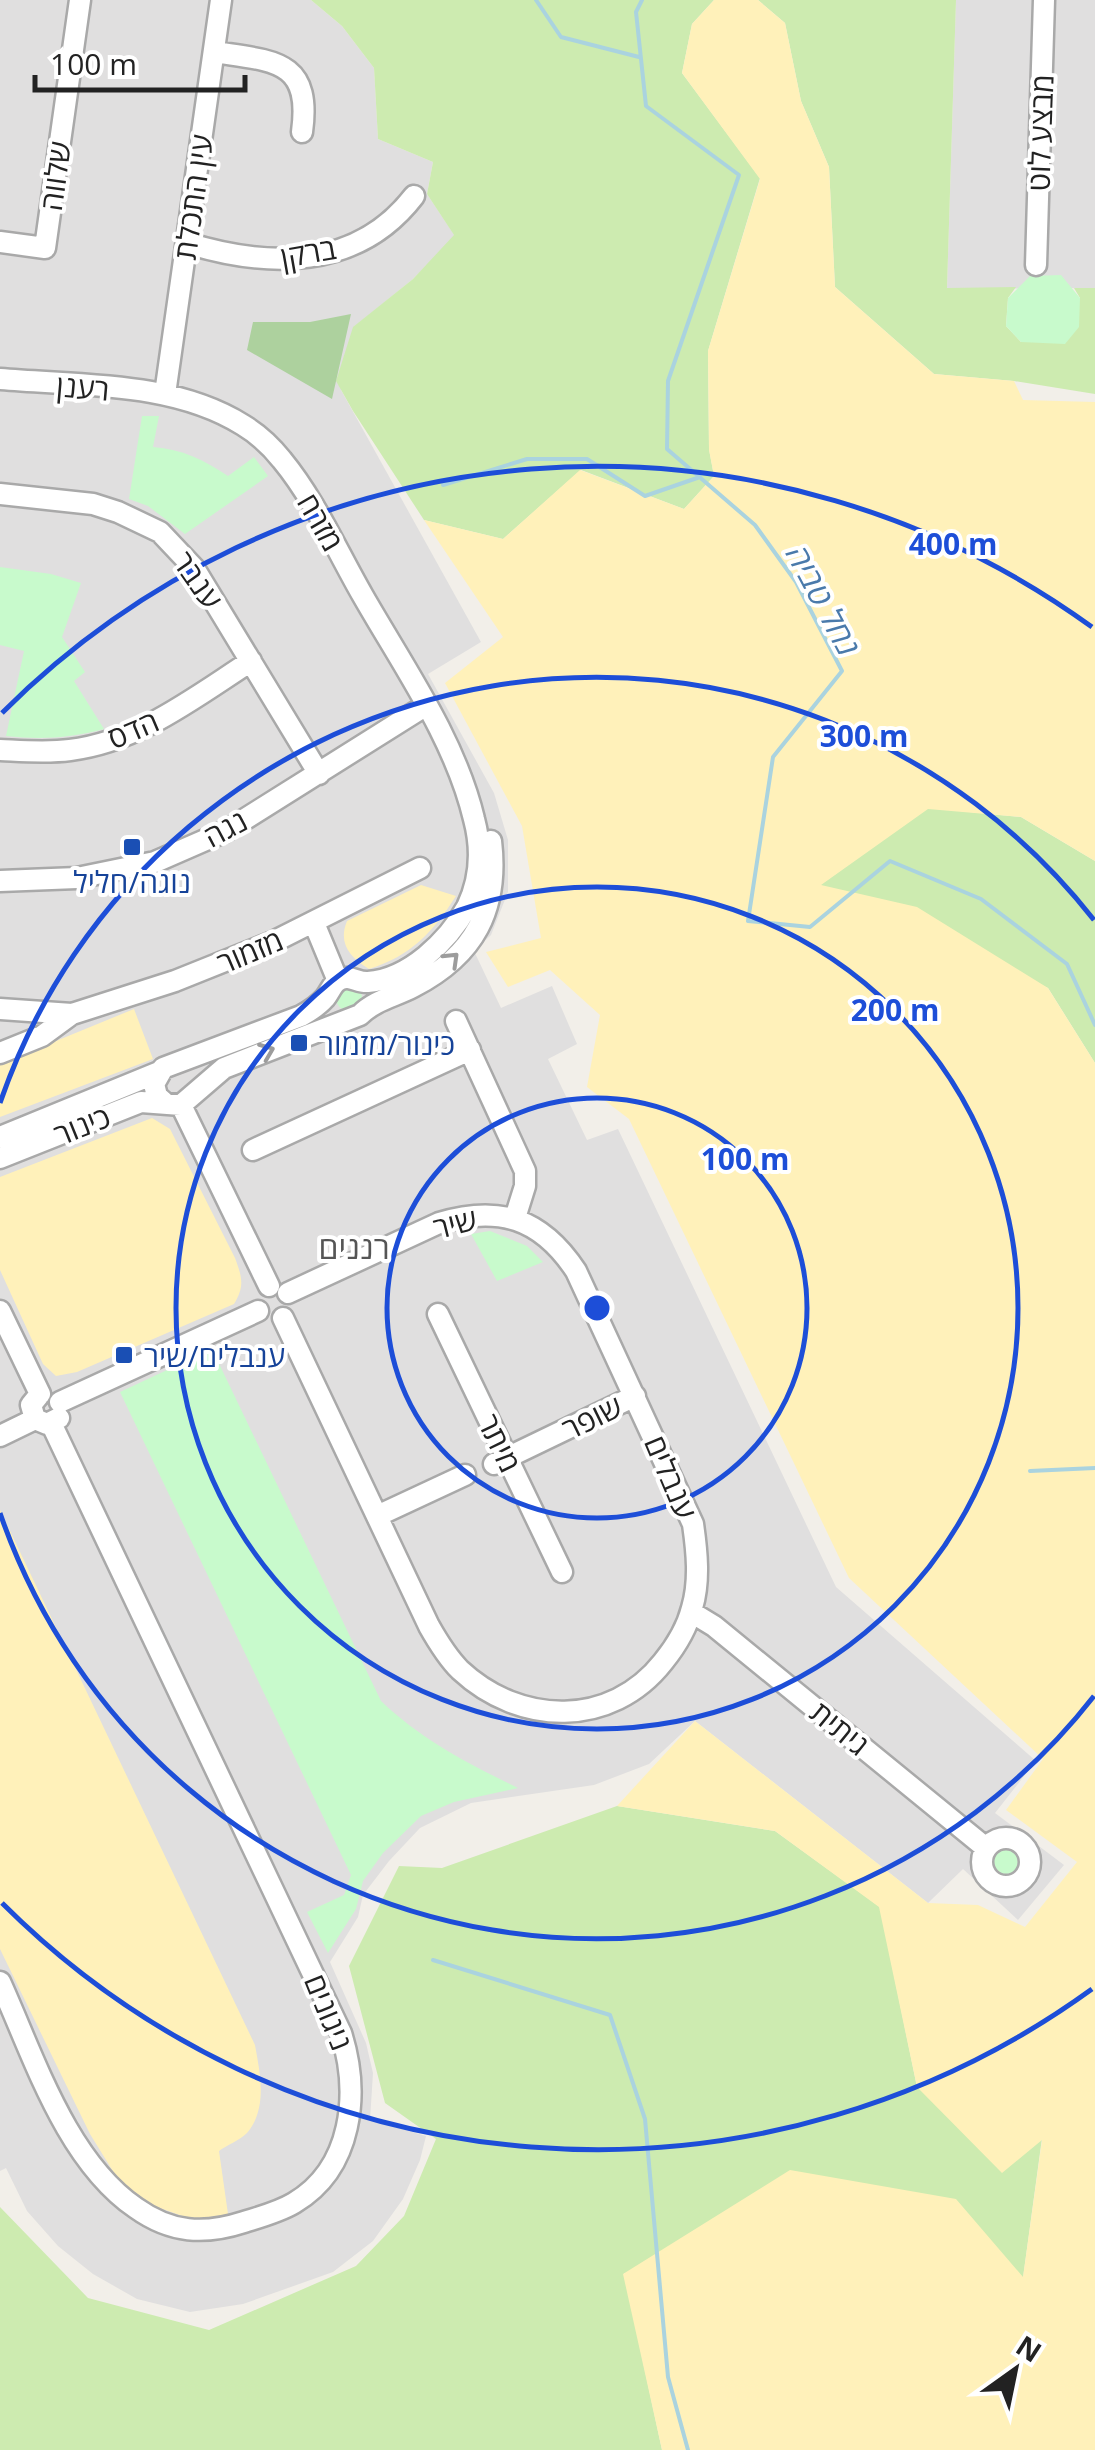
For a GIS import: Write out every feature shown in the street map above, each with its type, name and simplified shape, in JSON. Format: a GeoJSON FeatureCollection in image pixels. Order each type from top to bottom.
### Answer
{"type":"FeatureCollection","features":[{"type":"Feature","properties":{"kind":"street","name":"שלווה"},"geometry":{"type":"LineString","coordinates":[[0,242],[45,248],[80,0]]}},
{"type":"Feature","properties":{"kind":"street","name":"עין התכלת"},"geometry":{"type":"LineString","coordinates":[[165,394],[222,0]]}},
{"type":"Feature","properties":{"kind":"street","name":"מבצע לוט"},"geometry":{"type":"LineString","coordinates":[[1036,265],[1044,0]]}},
{"type":"Feature","properties":{"kind":"street"},"geometry":{"type":"LineString","coordinates":[[214,52],[266,60],[289,70],[305,98],[302,132]]}},
{"type":"Feature","properties":{"kind":"street","name":"ברקן"},"geometry":{"type":"LineString","coordinates":[[187,243],[251,259],[320,255],[384,228],[414,196]]}},
{"type":"Feature","properties":{"kind":"street","name":"רענן"},"geometry":{"type":"LineString","coordinates":[[0,379],[165,394]]}},
{"type":"Feature","properties":{"kind":"street","name":"מזרח"},"geometry":{"type":"LineString","coordinates":[[165,394],[240,422],[282,460],[303,490],[425,706],[450,752],[471,806],[479,849],[476,886],[458,922],[434,949],[398,972],[379,980],[360,981]]}},
{"type":"Feature","properties":{"kind":"street","name":"ענבר"},"geometry":{"type":"LineString","coordinates":[[0,494],[92,504],[160,532],[194,568],[319,774]]}},
{"type":"Feature","properties":{"kind":"street","name":"הדס"},"geometry":{"type":"LineString","coordinates":[[0,750],[72,750],[139,730],[251,661]]}},
{"type":"Feature","properties":{"kind":"street","name":"מזרח"},"geometry":{"type":"LineString","coordinates":[[368,1006],[407,990],[448,964],[474,933],[493,893],[492,856],[484,813],[472,782],[425,706]]}},
{"type":"Feature","properties":{"kind":"street","name":"נגה"},"geometry":{"type":"LineString","coordinates":[[0,880],[78,878],[156,862],[226,831],[425,706]]}},
{"type":"Feature","properties":{"kind":"street","name":"מזמור"},"geometry":{"type":"LineString","coordinates":[[0,1054],[42,1036],[72,1014],[236,958],[420,868]]}},
{"type":"Feature","properties":{"kind":"street"},"geometry":{"type":"LineString","coordinates":[[314,923],[334,986],[332,1009],[347,1018],[360,1015],[368,1006],[368,992],[360,981],[350,978],[334,986]]}},
{"type":"Feature","properties":{"kind":"street","name":"כינור"},"geometry":{"type":"LineString","coordinates":[[0,1137],[301,1016],[319,1004],[334,986]]}},
{"type":"Feature","properties":{"kind":"street","name":"מזמור"},"geometry":{"type":"LineString","coordinates":[[0,1009],[72,1014]]}},
{"type":"Feature","properties":{"kind":"street","name":"כינור"},"geometry":{"type":"LineString","coordinates":[[0,1158],[141,1102],[180,1101],[224,1068],[347,1018]]}},
{"type":"Feature","properties":{"kind":"street"},"geometry":{"type":"LineString","coordinates":[[456,1021],[525,1171],[525,1186],[515,1218]]}},
{"type":"Feature","properties":{"kind":"street"},"geometry":{"type":"LineString","coordinates":[[253,1150],[470,1050]]}},
{"type":"Feature","properties":{"kind":"street"},"geometry":{"type":"LineString","coordinates":[[180,1101],[192,1074],[167,1069],[155,1090],[180,1101],[278,1290],[291,1306],[282,1318],[272,1321],[258,1311]]}},
{"type":"Feature","properties":{"kind":"street","name":"שיר"},"geometry":{"type":"LineString","coordinates":[[278,1290],[438,1223],[478,1214],[515,1218]]}},
{"type":"Feature","properties":{"kind":"street","name":"ענבלים"},"geometry":{"type":"LineString","coordinates":[[282,1318],[444,1652],[477,1683],[513,1704],[574,1711],[629,1696],[643,1686],[670,1653],[691,1612],[696,1588],[693,1524],[576,1272],[562,1250],[515,1218]]}},
{"type":"Feature","properties":{"kind":"street"},"geometry":{"type":"LineString","coordinates":[[258,1311],[258,1296],[278,1290]]}},
{"type":"Feature","properties":{"kind":"street"},"geometry":{"type":"LineString","coordinates":[[0,1311],[62,1412],[0,1436]]}},
{"type":"Feature","properties":{"kind":"street"},"geometry":{"type":"LineString","coordinates":[[50,1398],[258,1311]]}},
{"type":"Feature","properties":{"kind":"street","name":"מיתר"},"geometry":{"type":"LineString","coordinates":[[438,1314],[501,1460],[562,1572]]}},
{"type":"Feature","properties":{"kind":"street","name":"שופר"},"geometry":{"type":"LineString","coordinates":[[501,1460],[635,1396]]}},
{"type":"Feature","properties":{"kind":"street","name":"ניגונים"},"geometry":{"type":"LineString","coordinates":[[0,1982],[69,2132],[90,2163],[112,2190],[166,2226],[194,2232],[258,2218],[293,2204],[316,2186],[334,2160],[352,2105],[348,2056],[341,2034],[43,1421]]}},
{"type":"Feature","properties":{"kind":"street"},"geometry":{"type":"LineString","coordinates":[[377,1516],[465,1476]]}},
{"type":"Feature","properties":{"kind":"street","name":"גיתית"},"geometry":{"type":"LineString","coordinates":[[691,1612],[714,1626],[986,1848]]}},
{"type":"Feature","properties":{"kind":"shaded area"},"geometry":{"type":"Polygon","coordinates":[[[0,0],[311,0],[342,26],[374,68],[378,139],[433,162],[427,194],[455,236],[413,279],[354,327],[341,390],[481,642],[428,674],[494,793],[508,840],[508,892],[491,935],[474,951],[501,1008],[552,986],[577,1044],[548,1059],[587,1140],[618,1129],[836,1587],[1036,1761],[995,1813],[1064,1865],[1018,1920],[963,1869],[928,1903],[695,1721],[649,1764],[594,1785],[471,1803],[420,1828],[363,1895],[358,1917],[330,1962],[366,2043],[373,2073],[370,2120],[426,2136],[403,2199],[373,2241],[333,2272],[243,2304],[190,2312],[137,2299],[93,2274],[58,2246],[27,2211],[6,2168],[0,2171],[0,0]]]}},
{"type":"Feature","properties":{"kind":"shaded area"},"geometry":{"type":"Polygon","coordinates":[[[956,0],[1095,0],[1095,288],[947,289],[956,0]]]}},
{"type":"Feature","properties":{"kind":"green space"},"geometry":{"type":"Polygon","coordinates":[[[311,0],[714,0],[692,24],[682,73],[760,178],[708,351],[709,449],[714,476],[684,509],[581,470],[503,539],[424,520],[336,381],[353,327],[413,279],[454,235],[427,194],[433,162],[378,139],[374,68],[342,26],[311,0]]]}},
{"type":"Feature","properties":{"kind":"green space"},"geometry":{"type":"Polygon","coordinates":[[[758,0],[956,0],[947,288],[1016,287],[1008,298],[1006,326],[1021,342],[1080,298],[1074,288],[1095,288],[1095,394],[934,374],[835,287],[829,167],[801,101],[785,23],[758,0]]]}},
{"type":"Feature","properties":{"kind":"green space"},"geometry":{"type":"Polygon","coordinates":[[[1061,275],[1080,298],[1079,327],[1065,344],[1021,342],[1006,326],[1008,298],[1030,276],[1061,275]]]}},
{"type":"Feature","properties":{"kind":"green space"},"geometry":{"type":"Polygon","coordinates":[[[351,314],[332,399],[247,350],[253,322],[310,322],[351,314]]]}},
{"type":"Feature","properties":{"kind":"green space"},"geometry":{"type":"Polygon","coordinates":[[[142,416],[159,416],[153,447],[192,456],[228,476],[254,457],[268,476],[185,534],[148,506],[129,499],[142,416]]]}},
{"type":"Feature","properties":{"kind":"green space"},"geometry":{"type":"Polygon","coordinates":[[[0,567],[51,574],[81,583],[62,637],[85,672],[74,681],[104,729],[55,737],[6,736],[24,651],[0,645],[0,567]]]}},
{"type":"Feature","properties":{"kind":"green space"},"geometry":{"type":"Polygon","coordinates":[[[928,808],[1021,817],[1095,861],[1095,1063],[1048,988],[820,885],[928,808]]]}},
{"type":"Feature","properties":{"kind":"green space"},"geometry":{"type":"Polygon","coordinates":[[[349,985],[358,989],[362,998],[358,1007],[349,1011],[340,1007],[336,998],[340,989],[349,985]]]}},
{"type":"Feature","properties":{"kind":"green space"},"geometry":{"type":"Polygon","coordinates":[[[490,1231],[527,1246],[543,1262],[497,1281],[471,1234],[490,1231]]]}},
{"type":"Feature","properties":{"kind":"green space"},"geometry":{"type":"Polygon","coordinates":[[[212,1349],[381,1701],[429,1739],[518,1788],[454,1802],[421,1816],[383,1853],[363,1881],[356,1909],[328,1953],[307,1912],[344,1895],[351,1875],[120,1392],[212,1349]]]}},
{"type":"Feature","properties":{"kind":"green space"},"geometry":{"type":"Polygon","coordinates":[[[617,1806],[775,1831],[880,1907],[917,2087],[1042,2138],[1023,2278],[624,2273],[662,2450],[0,2450],[0,2207],[88,2298],[209,2330],[356,2266],[404,2216],[436,2139],[385,2103],[349,1966],[399,1866],[442,1868],[617,1806]]]}},
{"type":"Feature","properties":{"kind":"green space"},"geometry":{"type":"Polygon","coordinates":[[[1006,1850],[1015,1853],[1015,1871],[1006,1874],[997,1871],[994,1862],[997,1853],[1006,1850]]]}},
{"type":"Feature","properties":{"kind":"sand"},"geometry":{"type":"Polygon","coordinates":[[[714,0],[758,0],[785,23],[801,101],[829,167],[835,287],[934,374],[1014,381],[1023,400],[1095,402],[1095,861],[1021,817],[928,809],[821,885],[917,907],[1048,988],[1095,1063],[1095,2450],[662,2450],[623,2274],[790,2170],[956,2199],[1023,2277],[1042,2140],[1002,2173],[917,2087],[879,1907],[775,1831],[617,1806],[695,1721],[928,1903],[978,1905],[1025,1927],[1077,1862],[1006,1810],[1043,1759],[849,1578],[629,1119],[587,1087],[600,1015],[550,970],[508,987],[486,952],[541,938],[522,826],[445,683],[503,637],[424,520],[503,539],[580,470],[684,509],[714,476],[709,450],[708,351],[760,179],[682,73],[692,24],[714,0]]]}},
{"type":"Feature","properties":{"kind":"sand"},"geometry":{"type":"Polygon","coordinates":[[[421,885],[456,896],[439,921],[409,950],[384,964],[369,969],[356,960],[345,943],[347,921],[421,885]]]}},
{"type":"Feature","properties":{"kind":"sand"},"geometry":{"type":"Polygon","coordinates":[[[134,1009],[153,1059],[0,1117],[0,1064],[134,1009]]]}},
{"type":"Feature","properties":{"kind":"sand"},"geometry":{"type":"Polygon","coordinates":[[[152,1118],[170,1129],[235,1258],[241,1276],[240,1292],[234,1304],[77,1372],[56,1376],[43,1364],[0,1270],[0,1177],[152,1118]]]}},
{"type":"Feature","properties":{"kind":"sand"},"geometry":{"type":"Polygon","coordinates":[[[0,1510],[255,2045],[261,2090],[258,2113],[247,2133],[219,2151],[228,2214],[194,2220],[154,2206],[119,2181],[90,2134],[0,1949],[0,1510]]]}},
{"type":"Feature","properties":{"kind":"waterway"},"geometry":{"type":"LineString","coordinates":[[536,0],[561,37],[639,57]]}},
{"type":"Feature","properties":{"kind":"waterway","name":"נחל טביה"},"geometry":{"type":"LineString","coordinates":[[642,0],[636,12],[646,106],[739,175],[668,381],[667,449],[755,525],[796,582],[842,671],[773,757],[748,921],[810,927],[890,861],[981,899],[1067,964],[1095,1025]]}},
{"type":"Feature","properties":{"kind":"waterway"},"geometry":{"type":"LineString","coordinates":[[443,485],[527,459],[587,459],[645,496],[700,477]]}},
{"type":"Feature","properties":{"kind":"waterway"},"geometry":{"type":"LineString","coordinates":[[1030,1471],[1095,1468]]}},
{"type":"Feature","properties":{"kind":"waterway"},"geometry":{"type":"LineString","coordinates":[[433,1960],[610,2015],[645,2119],[668,2377],[688,2450]]}},
{"type":"Feature","properties":{"kind":"place","name":"נוגה/חליל"},"geometry":{"type":"Point","coordinates":[132,847]}},
{"type":"Feature","properties":{"kind":"place","name":"כינור/מזמור"},"geometry":{"type":"Point","coordinates":[299,1043]}},
{"type":"Feature","properties":{"kind":"place","name":"ענבלים/שיר"},"geometry":{"type":"Point","coordinates":[124,1355]}},
{"type":"Feature","properties":{"kind":"district","name":"רננים"},"geometry":{"type":"Point","coordinates":[354,1246]}}]}
